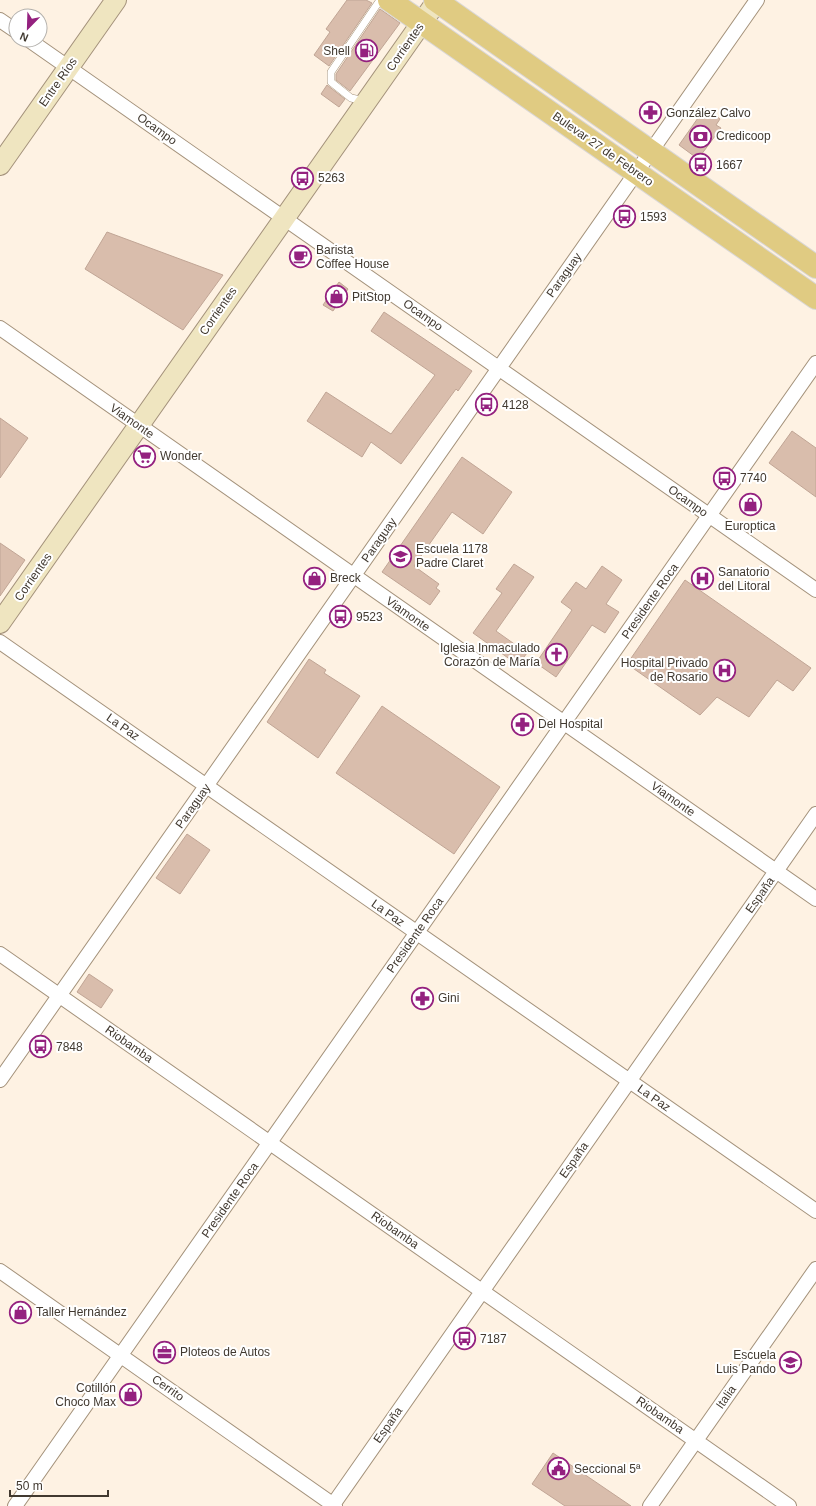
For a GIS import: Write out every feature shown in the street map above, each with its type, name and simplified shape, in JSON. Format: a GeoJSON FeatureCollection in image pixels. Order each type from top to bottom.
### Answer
{"type":"FeatureCollection","features":[{"type":"Feature","properties":{"kind":"main road","name":"Entre Ríos"},"geometry":{"type":"LineString","coordinates":[[0,165],[116,0]]}},
{"type":"Feature","properties":{"kind":"main road","name":"Bulevar 27 de Febrero"},"geometry":{"type":"LineString","coordinates":[[389,0],[816,298]]}},
{"type":"Feature","properties":{"kind":"main road","name":"Corrientes"},"geometry":{"type":"LineString","coordinates":[[0,624],[284,217],[422,23],[436,0]]}},
{"type":"Feature","properties":{"kind":"main road"},"geometry":{"type":"LineString","coordinates":[[436,0],[816,267]]}},
{"type":"Feature","properties":{"kind":"street","name":"Paraguay"},"geometry":{"type":"LineString","coordinates":[[0,1080],[757,0]]}},
{"type":"Feature","properties":{"kind":"street","name":"Ocampo"},"geometry":{"type":"LineString","coordinates":[[41,48],[816,590]]}},
{"type":"Feature","properties":{"kind":"street","name":"Viamonte"},"geometry":{"type":"LineString","coordinates":[[0,328],[816,899]]}},
{"type":"Feature","properties":{"kind":"street","name":"Presidente Roca"},"geometry":{"type":"LineString","coordinates":[[15,1506],[816,363]]}},
{"type":"Feature","properties":{"kind":"street","name":"La Paz"},"geometry":{"type":"LineString","coordinates":[[0,642],[816,1211]]}},
{"type":"Feature","properties":{"kind":"street","name":"España"},"geometry":{"type":"LineString","coordinates":[[334,1505],[816,814]]}},
{"type":"Feature","properties":{"kind":"street","name":"Riobamba"},"geometry":{"type":"LineString","coordinates":[[0,954],[789,1506]]}},
{"type":"Feature","properties":{"kind":"street","name":"Italia"},"geometry":{"type":"LineString","coordinates":[[650,1506],[816,1269]]}},
{"type":"Feature","properties":{"kind":"street","name":"Cerrito"},"geometry":{"type":"LineString","coordinates":[[0,1271],[334,1505]]}},
{"type":"Feature","properties":{"kind":"lane"},"geometry":{"type":"LineString","coordinates":[[367,101],[351,98],[331,82],[331,72],[380,0]]}},
{"type":"Feature","properties":{"kind":"building"},"geometry":{"type":"Polygon","coordinates":[[[347,0],[366,0],[372,3],[329,66],[314,55],[330,32],[326,29],[347,0]]]}},
{"type":"Feature","properties":{"kind":"building"},"geometry":{"type":"Polygon","coordinates":[[[380,9],[400,23],[350,91],[336,80],[336,74],[380,9]]]}},
{"type":"Feature","properties":{"kind":"building"},"geometry":{"type":"Polygon","coordinates":[[[327,85],[345,99],[339,107],[321,94],[327,85]]]}},
{"type":"Feature","properties":{"kind":"building","name":"Credicoop"},"geometry":{"type":"Polygon","coordinates":[[[705,108],[720,119],[716,125],[721,128],[698,159],[679,145],[705,108]]]}},
{"type":"Feature","properties":{"kind":"building"},"geometry":{"type":"Polygon","coordinates":[[[107,232],[223,275],[183,330],[85,269],[107,232]]]}},
{"type":"Feature","properties":{"kind":"building","name":"PitStop"},"geometry":{"type":"Polygon","coordinates":[[[339,282],[348,289],[333,311],[323,305],[339,282]]]}},
{"type":"Feature","properties":{"kind":"building"},"geometry":{"type":"Polygon","coordinates":[[[384,312],[472,371],[458,391],[456,389],[401,464],[371,442],[362,457],[307,421],[326,392],[391,434],[435,375],[371,331],[384,312]]]}},
{"type":"Feature","properties":{"kind":"building"},"geometry":{"type":"Polygon","coordinates":[[[0,418],[28,438],[0,478],[0,418]]]}},
{"type":"Feature","properties":{"kind":"building"},"geometry":{"type":"Polygon","coordinates":[[[792,431],[816,448],[816,497],[769,463],[792,431]]]}},
{"type":"Feature","properties":{"kind":"building"},"geometry":{"type":"Polygon","coordinates":[[[462,457],[512,492],[483,534],[452,512],[414,566],[439,584],[436,588],[440,591],[430,605],[382,572],[462,457]]]}},
{"type":"Feature","properties":{"kind":"building"},"geometry":{"type":"Polygon","coordinates":[[[0,543],[25,560],[0,596],[0,543]]]}},
{"type":"Feature","properties":{"kind":"building"},"geometry":{"type":"Polygon","coordinates":[[[514,564],[534,577],[496,631],[527,653],[518,665],[473,633],[502,593],[496,589],[514,564]]]}},
{"type":"Feature","properties":{"kind":"building"},"geometry":{"type":"Polygon","coordinates":[[[602,566],[622,580],[606,604],[619,612],[605,633],[592,625],[556,677],[536,663],[572,610],[561,602],[576,582],[586,589],[602,566]]]}},
{"type":"Feature","properties":{"kind":"building","name":"Hospital Privado de Rosario"},"geometry":{"type":"Polygon","coordinates":[[[685,580],[811,668],[793,691],[777,680],[749,717],[717,697],[700,715],[627,664],[685,580]]]}},
{"type":"Feature","properties":{"kind":"building"},"geometry":{"type":"Polygon","coordinates":[[[309,659],[326,670],[324,673],[360,696],[318,758],[267,722],[309,659]]]}},
{"type":"Feature","properties":{"kind":"building"},"geometry":{"type":"Polygon","coordinates":[[[382,706],[500,787],[454,854],[336,773],[382,706]]]}},
{"type":"Feature","properties":{"kind":"building"},"geometry":{"type":"Polygon","coordinates":[[[187,834],[210,850],[180,894],[156,878],[187,834]]]}},
{"type":"Feature","properties":{"kind":"building"},"geometry":{"type":"Polygon","coordinates":[[[89,974],[113,990],[101,1008],[77,992],[89,974]]]}},
{"type":"Feature","properties":{"kind":"building","name":"Seccional 5ª"},"geometry":{"type":"Polygon","coordinates":[[[553,1453],[631,1506],[565,1506],[532,1484],[553,1453]]]}},
{"type":"Feature","properties":{"kind":"place","name":"Shell"},"geometry":{"type":"Point","coordinates":[366,51]}},
{"type":"Feature","properties":{"kind":"place","name":"González Calvo"},"geometry":{"type":"Point","coordinates":[650,113]}},
{"type":"Feature","properties":{"kind":"place","name":"Credicoop"},"geometry":{"type":"Point","coordinates":[700,136]}},
{"type":"Feature","properties":{"kind":"place","name":"1667"},"geometry":{"type":"Point","coordinates":[700,165]}},
{"type":"Feature","properties":{"kind":"place","name":"5263"},"geometry":{"type":"Point","coordinates":[302,178]}},
{"type":"Feature","properties":{"kind":"place","name":"1593"},"geometry":{"type":"Point","coordinates":[624,217]}},
{"type":"Feature","properties":{"kind":"place","name":"Barista Coffee House"},"geometry":{"type":"Point","coordinates":[301,257]}},
{"type":"Feature","properties":{"kind":"place","name":"PitStop"},"geometry":{"type":"Point","coordinates":[336,297]}},
{"type":"Feature","properties":{"kind":"place","name":"4128"},"geometry":{"type":"Point","coordinates":[486,405]}},
{"type":"Feature","properties":{"kind":"place","name":"Wonder"},"geometry":{"type":"Point","coordinates":[144,456]}},
{"type":"Feature","properties":{"kind":"place","name":"7740"},"geometry":{"type":"Point","coordinates":[725,478]}},
{"type":"Feature","properties":{"kind":"place","name":"Europtica"},"geometry":{"type":"Point","coordinates":[750,505]}},
{"type":"Feature","properties":{"kind":"place","name":"Escuela 1178 Padre Claret"},"geometry":{"type":"Point","coordinates":[401,556]}},
{"type":"Feature","properties":{"kind":"place","name":"Breck"},"geometry":{"type":"Point","coordinates":[314,578]}},
{"type":"Feature","properties":{"kind":"place","name":"Sanatorio del Litoral"},"geometry":{"type":"Point","coordinates":[702,579]}},
{"type":"Feature","properties":{"kind":"place","name":"9523"},"geometry":{"type":"Point","coordinates":[341,617]}},
{"type":"Feature","properties":{"kind":"place","name":"Iglesia Inmaculado Corazón de María"},"geometry":{"type":"Point","coordinates":[556,655]}},
{"type":"Feature","properties":{"kind":"place","name":"Hospital Privado de Rosario"},"geometry":{"type":"Point","coordinates":[724,670]}},
{"type":"Feature","properties":{"kind":"place","name":"Del Hospital"},"geometry":{"type":"Point","coordinates":[522,724]}},
{"type":"Feature","properties":{"kind":"place","name":"Gini"},"geometry":{"type":"Point","coordinates":[422,998]}},
{"type":"Feature","properties":{"kind":"place","name":"7848"},"geometry":{"type":"Point","coordinates":[40,1047]}},
{"type":"Feature","properties":{"kind":"place","name":"Taller Hernández"},"geometry":{"type":"Point","coordinates":[20,1312]}},
{"type":"Feature","properties":{"kind":"place","name":"7187"},"geometry":{"type":"Point","coordinates":[464,1339]}},
{"type":"Feature","properties":{"kind":"place","name":"Ploteos de Autos"},"geometry":{"type":"Point","coordinates":[165,1352]}},
{"type":"Feature","properties":{"kind":"place","name":"Escuela Luis Pando"},"geometry":{"type":"Point","coordinates":[791,1362]}},
{"type":"Feature","properties":{"kind":"place","name":"Cotillón Choco Max"},"geometry":{"type":"Point","coordinates":[131,1395]}},
{"type":"Feature","properties":{"kind":"place","name":"Seccional 5ª"},"geometry":{"type":"Point","coordinates":[559,1469]}}]}
